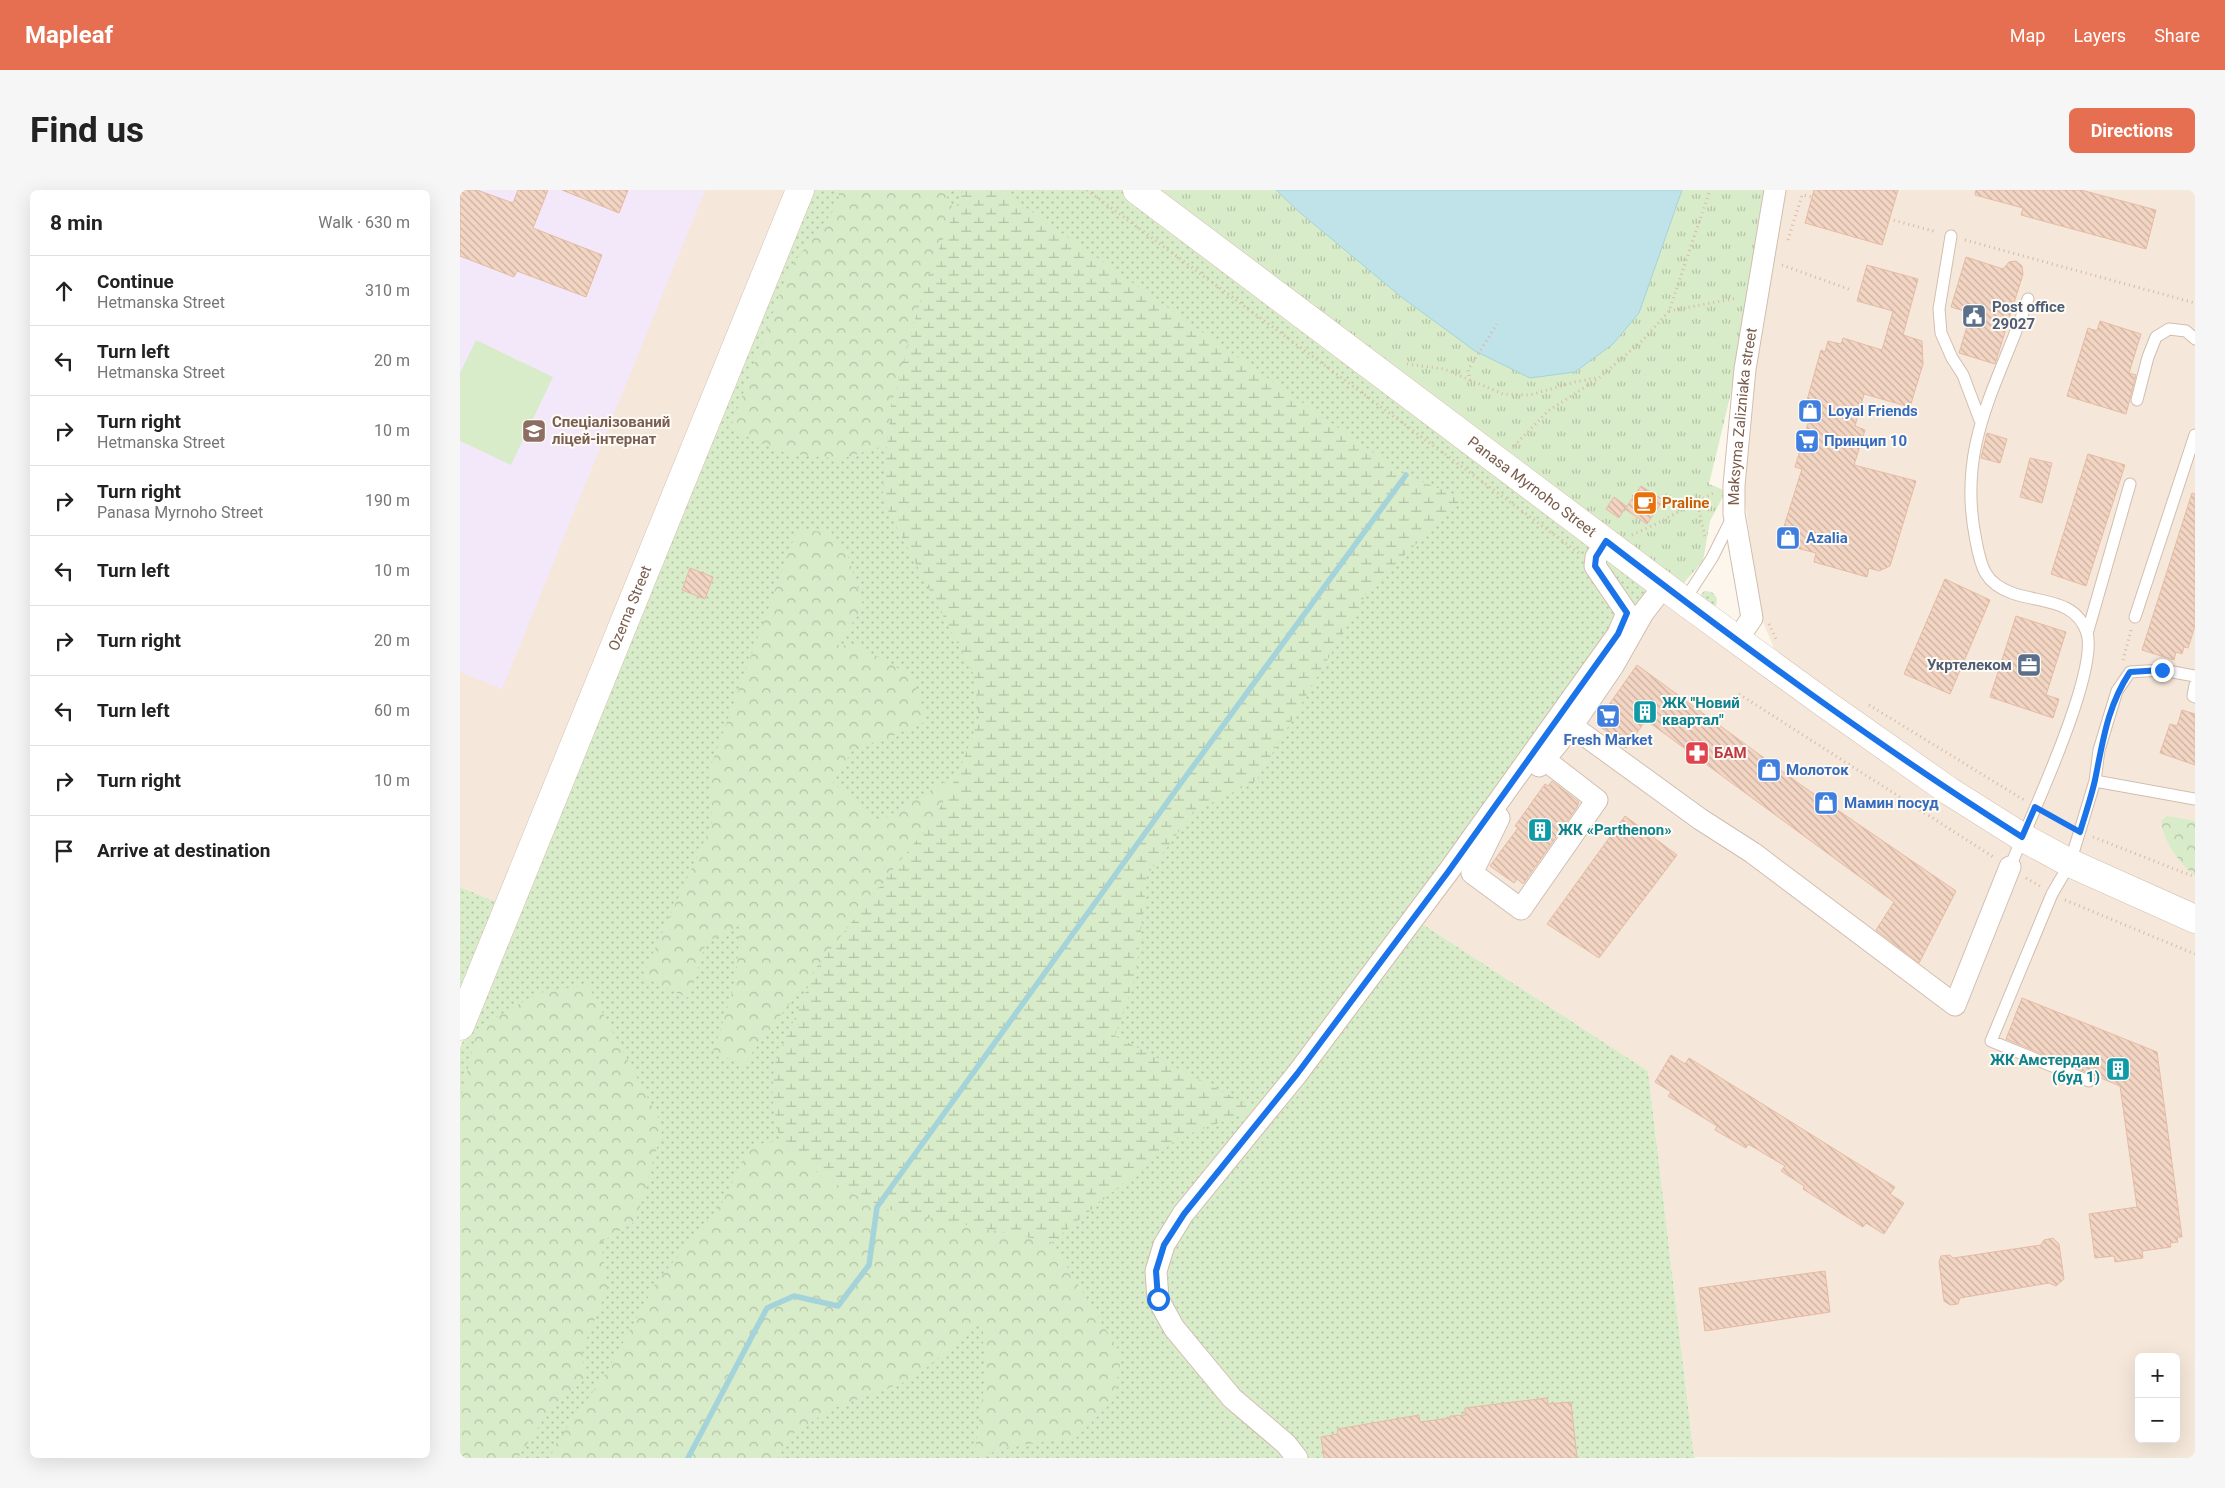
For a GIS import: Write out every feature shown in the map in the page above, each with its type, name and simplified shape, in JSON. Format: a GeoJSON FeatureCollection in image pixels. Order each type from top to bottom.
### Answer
{"type":"FeatureCollection","features":[{"type":"Feature","properties":{"kind":"main road","name":"Ozerna Street"},"geometry":{"type":"LineString","coordinates":[[460,1026],[468,983],[800,190]]}},
{"type":"Feature","properties":{"kind":"main road","name":"Panasa Myrnoho Street"},"geometry":{"type":"LineString","coordinates":[[1137,190],[1619,538],[1674,593],[1941,785],[2022,837],[2070,863],[2195,919]]}},
{"type":"Feature","properties":{"kind":"street","name":"Maksyma Zalizniaka street"},"geometry":{"type":"LineString","coordinates":[[1737,640],[1752,618],[1734,514],[1745,369],[1775,190]]}},
{"type":"Feature","properties":{"kind":"street"},"geometry":{"type":"LineString","coordinates":[[1297,1458],[1286,1444],[1232,1398],[1174,1328],[1158,1299],[1156,1271],[1164,1245],[1184,1214],[1297,1074],[1442,880],[1618,634],[1627,613],[1595,566],[1596,557],[1619,538]]}},
{"type":"Feature","properties":{"kind":"street"},"geometry":{"type":"LineString","coordinates":[[1545,760],[1597,800],[1521,909],[1472,873],[1505,806],[1572,726],[1613,666],[1643,613],[1674,593]]}},
{"type":"Feature","properties":{"kind":"street"},"geometry":{"type":"LineString","coordinates":[[1572,726],[1700,818],[1753,853],[1954,1005],[2010,867]]}},
{"type":"Feature","properties":{"kind":"lane"},"geometry":{"type":"LineString","coordinates":[[1951,236],[1939,309],[1941,333],[1952,358],[1963,375],[1980,420]]}},
{"type":"Feature","properties":{"kind":"lane"},"geometry":{"type":"LineString","coordinates":[[2028,299],[1980,420],[1973,454],[1970,491],[1971,519],[1982,568],[1996,587],[2020,596],[2060,604],[2074,611],[2082,621],[2087,634]]}},
{"type":"Feature","properties":{"kind":"lane"},"geometry":{"type":"LineString","coordinates":[[2137,400],[2148,357],[2156,337],[2169,329],[2186,331],[2195,339]]}},
{"type":"Feature","properties":{"kind":"lane"},"geometry":{"type":"LineString","coordinates":[[2135,617],[2195,435]]}},
{"type":"Feature","properties":{"kind":"lane"},"geometry":{"type":"LineString","coordinates":[[2010,867],[2070,721],[2088,661],[2087,634],[2130,484]]}},
{"type":"Feature","properties":{"kind":"lane"},"geometry":{"type":"LineString","coordinates":[[1674,593],[1712,558],[1734,514]]}},
{"type":"Feature","properties":{"kind":"lane"},"geometry":{"type":"LineString","coordinates":[[2089,1081],[1991,1041],[2052,894],[2070,863],[2095,781],[2099,750],[2117,692],[2130,672],[2162,670],[2195,676]]}},
{"type":"Feature","properties":{"kind":"lane"},"geometry":{"type":"LineString","coordinates":[[2195,685],[2193,696],[2195,697]]}},
{"type":"Feature","properties":{"kind":"lane"},"geometry":{"type":"LineString","coordinates":[[2095,781],[2195,799]]}},
{"type":"Feature","properties":{"kind":"path"},"geometry":{"type":"LineString","coordinates":[[1087,190],[1595,566]]}},
{"type":"Feature","properties":{"kind":"path"},"geometry":{"type":"LineString","coordinates":[[1514,447],[1548,411],[1599,378],[1643,340],[1669,311],[1710,190]]}},
{"type":"Feature","properties":{"kind":"path"},"geometry":{"type":"LineString","coordinates":[[1788,242],[1802,195],[1812,196]]}},
{"type":"Feature","properties":{"kind":"path"},"geometry":{"type":"LineString","coordinates":[[1889,219],[2195,303]]}},
{"type":"Feature","properties":{"kind":"path"},"geometry":{"type":"LineString","coordinates":[[1780,275],[1784,258]]}},
{"type":"Feature","properties":{"kind":"path"},"geometry":{"type":"LineString","coordinates":[[1782,265],[1851,290]]}},
{"type":"Feature","properties":{"kind":"path"},"geometry":{"type":"LineString","coordinates":[[1669,311],[1722,301]]}},
{"type":"Feature","properties":{"kind":"path"},"geometry":{"type":"LineString","coordinates":[[1470,381],[1468,370],[1497,324]]}},
{"type":"Feature","properties":{"kind":"path"},"geometry":{"type":"LineString","coordinates":[[1402,363],[1444,369],[1503,394],[1530,395],[1575,382],[1599,378]]}},
{"type":"Feature","properties":{"kind":"path"},"geometry":{"type":"LineString","coordinates":[[1619,538],[1656,524],[1720,490],[1735,490]]}},
{"type":"Feature","properties":{"kind":"path"},"geometry":{"type":"LineString","coordinates":[[2117,692],[2119,672],[2135,617]]}},
{"type":"Feature","properties":{"kind":"path"},"geometry":{"type":"LineString","coordinates":[[1768,618],[1778,643]]}},
{"type":"Feature","properties":{"kind":"path"},"geometry":{"type":"LineString","coordinates":[[1739,694],[2052,894],[2195,954]]}},
{"type":"Feature","properties":{"kind":"path"},"geometry":{"type":"LineString","coordinates":[[1866,703],[2035,807],[2080,832],[2195,876]]}},
{"type":"Feature","properties":{"kind":"shaded area"},"geometry":{"type":"Polygon","coordinates":[[[460,190],[792,190],[501,904],[460,887],[460,190]]]}},
{"type":"Feature","properties":{"kind":"shaded area","name":"Спеціалізований ліцей-інтернат"},"geometry":{"type":"Polygon","coordinates":[[[460,190],[705,190],[502,689],[460,672],[460,190]]]}},
{"type":"Feature","properties":{"kind":"shaded area"},"geometry":{"type":"Polygon","coordinates":[[[1784,190],[2195,190],[2195,910],[2027,829],[1779,660],[1760,615],[1743,485],[1754,370],[1784,190]]]}},
{"type":"Feature","properties":{"kind":"shaded area"},"geometry":{"type":"Polygon","coordinates":[[[1652,588],[1689,616],[2195,928],[2195,1458],[1694,1457],[1648,1071],[1407,914],[1652,588]]]}},
{"type":"Feature","properties":{"kind":"green space"},"geometry":{"type":"Polygon","coordinates":[[[809,190],[1123,190],[1652,588],[1407,914],[1648,1071],[1694,1457],[1697,1458],[460,1458],[460,1048],[809,190]]]}},
{"type":"Feature","properties":{"kind":"green space"},"geometry":{"type":"Polygon","coordinates":[[[838,190],[943,190],[955,212],[932,268],[912,326],[897,385],[887,445],[841,459],[785,453],[730,429],[789,269],[840,202],[838,190]]]}},
{"type":"Feature","properties":{"kind":"green space"},"geometry":{"type":"Polygon","coordinates":[[[963,190],[1001,190],[1405,475],[1463,498],[1368,591],[1256,781],[1193,812],[1147,875],[1136,975],[1115,1036],[1256,1109],[1178,1138],[1052,1242],[877,1207],[820,1175],[780,1141],[772,1097],[774,1066],[816,968],[935,817],[958,774],[979,718],[974,675],[882,499],[891,406],[926,281],[963,190]]]}},
{"type":"Feature","properties":{"kind":"green space"},"geometry":{"type":"Polygon","coordinates":[[[1152,190],[1767,190],[1737,368],[1709,484],[1726,491],[1710,521],[1703,561],[1682,585],[1152,190]]]}},
{"type":"Feature","properties":{"kind":"green space"},"geometry":{"type":"Polygon","coordinates":[[[476,340],[553,377],[511,465],[460,441],[460,373],[476,340]]]}},
{"type":"Feature","properties":{"kind":"green space"},"geometry":{"type":"Polygon","coordinates":[[[797,530],[831,532],[846,551],[864,607],[836,645],[858,646],[912,676],[927,721],[888,738],[853,749],[833,783],[880,821],[958,774],[935,817],[873,894],[743,1065],[713,1052],[736,981],[740,925],[706,942],[689,998],[642,977],[712,824],[710,768],[797,530]]]}},
{"type":"Feature","properties":{"kind":"green space"},"geometry":{"type":"Polygon","coordinates":[[[1704,591],[1715,595],[1717,601],[1715,607],[1698,598],[1704,591]]]}},
{"type":"Feature","properties":{"kind":"green space"},"geometry":{"type":"Polygon","coordinates":[[[2167,816],[2195,821],[2195,876],[2178,859],[2165,836],[2161,821],[2167,816]]]}},
{"type":"Feature","properties":{"kind":"green space"},"geometry":{"type":"Polygon","coordinates":[[[460,887],[501,904],[460,1005],[460,887]]]}},
{"type":"Feature","properties":{"kind":"green space"},"geometry":{"type":"Polygon","coordinates":[[[588,985],[663,1127],[636,1221],[601,1242],[608,1288],[582,1350],[585,1379],[548,1412],[518,1458],[460,1458],[460,1101],[478,1028],[538,993],[588,985]]]}},
{"type":"Feature","properties":{"kind":"green space"},"geometry":{"type":"Polygon","coordinates":[[[780,1141],[820,1175],[877,1207],[1052,1242],[1122,1356],[1113,1401],[1076,1438],[1013,1446],[974,1458],[986,1372],[981,1322],[913,1379],[831,1409],[791,1435],[778,1458],[550,1458],[557,1441],[605,1375],[657,1281],[721,1205],[751,1145],[780,1141]]]}},
{"type":"Feature","properties":{"kind":"water"},"geometry":{"type":"Polygon","coordinates":[[[1276,190],[1682,190],[1639,313],[1613,344],[1575,372],[1530,378],[1475,351],[1400,296],[1297,210],[1276,190]]]}},
{"type":"Feature","properties":{"kind":"building"},"geometry":{"type":"Polygon","coordinates":[[[460,190],[477,190],[513,203],[518,190],[548,190],[533,228],[602,255],[586,297],[517,271],[514,277],[460,256],[460,190]]]}},
{"type":"Feature","properties":{"kind":"building"},"geometry":{"type":"Polygon","coordinates":[[[562,190],[628,190],[619,213],[562,190]]]}},
{"type":"Feature","properties":{"kind":"building"},"geometry":{"type":"Polygon","coordinates":[[[1814,190],[1898,190],[1882,245],[1805,223],[1814,190]]]}},
{"type":"Feature","properties":{"kind":"building"},"geometry":{"type":"Polygon","coordinates":[[[1976,190],[2081,190],[2156,210],[2146,249],[2021,215],[2023,208],[1975,195],[1976,190]]]}},
{"type":"Feature","properties":{"kind":"building"},"geometry":{"type":"Polygon","coordinates":[[[1966,257],[2003,269],[2009,262],[2016,261],[2022,266],[2023,274],[1995,364],[1959,353],[1971,313],[1951,307],[1966,257]]]}},
{"type":"Feature","properties":{"kind":"building"},"geometry":{"type":"Polygon","coordinates":[[[1867,265],[1918,279],[1903,335],[1922,341],[1923,364],[1910,407],[1864,394],[1855,426],[1865,430],[1854,465],[1916,481],[1890,566],[1879,571],[1869,568],[1867,577],[1814,562],[1816,553],[1785,545],[1781,536],[1802,469],[1795,467],[1811,414],[1804,411],[1821,350],[1825,352],[1828,341],[1841,344],[1843,338],[1882,350],[1893,311],[1857,301],[1867,265]]]}},
{"type":"Feature","properties":{"kind":"building"},"geometry":{"type":"Polygon","coordinates":[[[2100,321],[2141,334],[2129,373],[2136,375],[2126,414],[2067,396],[2088,328],[2097,331],[2100,321]]]}},
{"type":"Feature","properties":{"kind":"building"},"geometry":{"type":"Polygon","coordinates":[[[1987,433],[2007,439],[2000,463],[1981,458],[1987,433]]]}},
{"type":"Feature","properties":{"kind":"building"},"geometry":{"type":"Polygon","coordinates":[[[2088,454],[2125,465],[2086,586],[2051,574],[2088,454]]]}},
{"type":"Feature","properties":{"kind":"building"},"geometry":{"type":"Polygon","coordinates":[[[2030,458],[2052,463],[2042,503],[2020,497],[2030,458]]]}},
{"type":"Feature","properties":{"kind":"building","name":"Praline"},"geometry":{"type":"Polygon","coordinates":[[[1641,486],[1663,500],[1647,524],[1625,509],[1641,486]]]}},
{"type":"Feature","properties":{"kind":"building"},"geometry":{"type":"Polygon","coordinates":[[[2192,493],[2195,494],[2195,626],[2188,648],[2184,647],[2182,654],[2176,652],[2174,660],[2142,650],[2192,493]]]}},
{"type":"Feature","properties":{"kind":"building"},"geometry":{"type":"Polygon","coordinates":[[[1614,497],[1626,506],[1619,518],[1606,509],[1614,497]]]}},
{"type":"Feature","properties":{"kind":"building"},"geometry":{"type":"Polygon","coordinates":[[[690,568],[713,577],[705,599],[682,590],[690,568]]]}},
{"type":"Feature","properties":{"kind":"building"},"geometry":{"type":"Polygon","coordinates":[[[1945,579],[1990,600],[1950,694],[1904,674],[1945,579]]]}},
{"type":"Feature","properties":{"kind":"building"},"geometry":{"type":"Polygon","coordinates":[[[2016,616],[2066,632],[2046,695],[2059,699],[2053,718],[1990,697],[2016,616]]]}},
{"type":"Feature","properties":{"kind":"building"},"geometry":{"type":"Polygon","coordinates":[[[1637,665],[1801,785],[1956,891],[1919,963],[1876,930],[1894,902],[1646,720],[1626,748],[1596,723],[1637,665]]]}},
{"type":"Feature","properties":{"kind":"building"},"geometry":{"type":"Polygon","coordinates":[[[2182,710],[2195,714],[2195,765],[2160,753],[2170,724],[2177,726],[2182,710]]]}},
{"type":"Feature","properties":{"kind":"building","name":"ЖК «Parthenon»"},"geometry":{"type":"Polygon","coordinates":[[[1552,781],[1579,802],[1523,884],[1517,879],[1514,883],[1490,866],[1518,828],[1515,826],[1545,784],[1548,786],[1552,781]]]}},
{"type":"Feature","properties":{"kind":"building"},"geometry":{"type":"Polygon","coordinates":[[[1625,816],[1677,855],[1599,958],[1547,924],[1625,816]]]}},
{"type":"Feature","properties":{"kind":"building"},"geometry":{"type":"Polygon","coordinates":[[[2022,998],[2157,1052],[2182,1237],[2177,1237],[2178,1242],[2170,1243],[2171,1247],[2142,1251],[2143,1258],[2115,1262],[2114,1256],[2095,1258],[2089,1214],[2137,1207],[2120,1086],[2006,1039],[2022,998]]]}},
{"type":"Feature","properties":{"kind":"building"},"geometry":{"type":"Polygon","coordinates":[[[1671,1055],[1685,1064],[1689,1058],[1895,1187],[1890,1194],[1904,1203],[1884,1234],[1866,1223],[1863,1227],[1803,1189],[1804,1186],[1781,1171],[1785,1166],[1748,1144],[1746,1148],[1715,1130],[1717,1126],[1668,1096],[1671,1092],[1655,1082],[1671,1055]]]}},
{"type":"Feature","properties":{"kind":"building"},"geometry":{"type":"Polygon","coordinates":[[[2053,1238],[2059,1244],[2064,1279],[2056,1286],[2049,1283],[1960,1298],[1958,1304],[1950,1305],[1944,1301],[1939,1262],[1941,1256],[1950,1255],[1953,1258],[2041,1245],[2044,1240],[2053,1238]]]}},
{"type":"Feature","properties":{"kind":"building"},"geometry":{"type":"Polygon","coordinates":[[[1825,1271],[1830,1312],[1705,1331],[1699,1288],[1825,1271]]]}},
{"type":"Feature","properties":{"kind":"building"},"geometry":{"type":"Polygon","coordinates":[[[1547,1398],[1548,1404],[1571,1402],[1577,1458],[1324,1458],[1321,1437],[1337,1434],[1338,1429],[1419,1415],[1420,1422],[1450,1418],[1450,1416],[1465,1415],[1465,1408],[1547,1398]]]}},
{"type":"Feature","properties":{"kind":"waterway"},"geometry":{"type":"LineString","coordinates":[[688,1458],[767,1308],[794,1296],[838,1306],[869,1265],[877,1207],[1181,783],[1406,475]]}},
{"type":"Feature","properties":{"kind":"place","name":"Post office 29027"},"geometry":{"type":"Point","coordinates":[1974,316]}},
{"type":"Feature","properties":{"kind":"place","name":"Loyal Friends"},"geometry":{"type":"Point","coordinates":[1810,411]}},
{"type":"Feature","properties":{"kind":"place","name":"Спеціалізований ліцей-інтернат"},"geometry":{"type":"Point","coordinates":[534,431]}},
{"type":"Feature","properties":{"kind":"place","name":"Принцип 10"},"geometry":{"type":"Point","coordinates":[1807,441]}},
{"type":"Feature","properties":{"kind":"place","name":"Praline"},"geometry":{"type":"Point","coordinates":[1645,503]}},
{"type":"Feature","properties":{"kind":"place","name":"Azalia"},"geometry":{"type":"Point","coordinates":[1788,538]}},
{"type":"Feature","properties":{"kind":"place","name":"Укртелеком"},"geometry":{"type":"Point","coordinates":[2029,665]}},
{"type":"Feature","properties":{"kind":"place","name":"ЖК \"Новий квартал\""},"geometry":{"type":"Point","coordinates":[1645,712]}},
{"type":"Feature","properties":{"kind":"place","name":"Fresh Market"},"geometry":{"type":"Point","coordinates":[1608,716]}},
{"type":"Feature","properties":{"kind":"place","name":"БАМ"},"geometry":{"type":"Point","coordinates":[1697,753]}},
{"type":"Feature","properties":{"kind":"place","name":"Молоток"},"geometry":{"type":"Point","coordinates":[1769,770]}},
{"type":"Feature","properties":{"kind":"place","name":"Мамин посуд"},"geometry":{"type":"Point","coordinates":[1826,803]}},
{"type":"Feature","properties":{"kind":"place","name":"ЖК «Parthenon»"},"geometry":{"type":"Point","coordinates":[1540,830]}},
{"type":"Feature","properties":{"kind":"place","name":"ЖК Амстердам (буд 1)"},"geometry":{"type":"Point","coordinates":[2118,1069]}},
{"type":"Feature","properties":{"kind":"route"},"geometry":{"type":"LineString","coordinates":[[1158,1299],[1156,1271],[1164,1245],[1184,1214],[1297,1074],[1448,872],[1618,634],[1627,613],[1595,566],[1596,557],[1606,541],[1684,601],[1824,703],[1949,791],[2022,837],[2035,807],[2080,832],[2095,781],[2099,750],[2117,692],[2130,672],[2162,670]]}}]}
